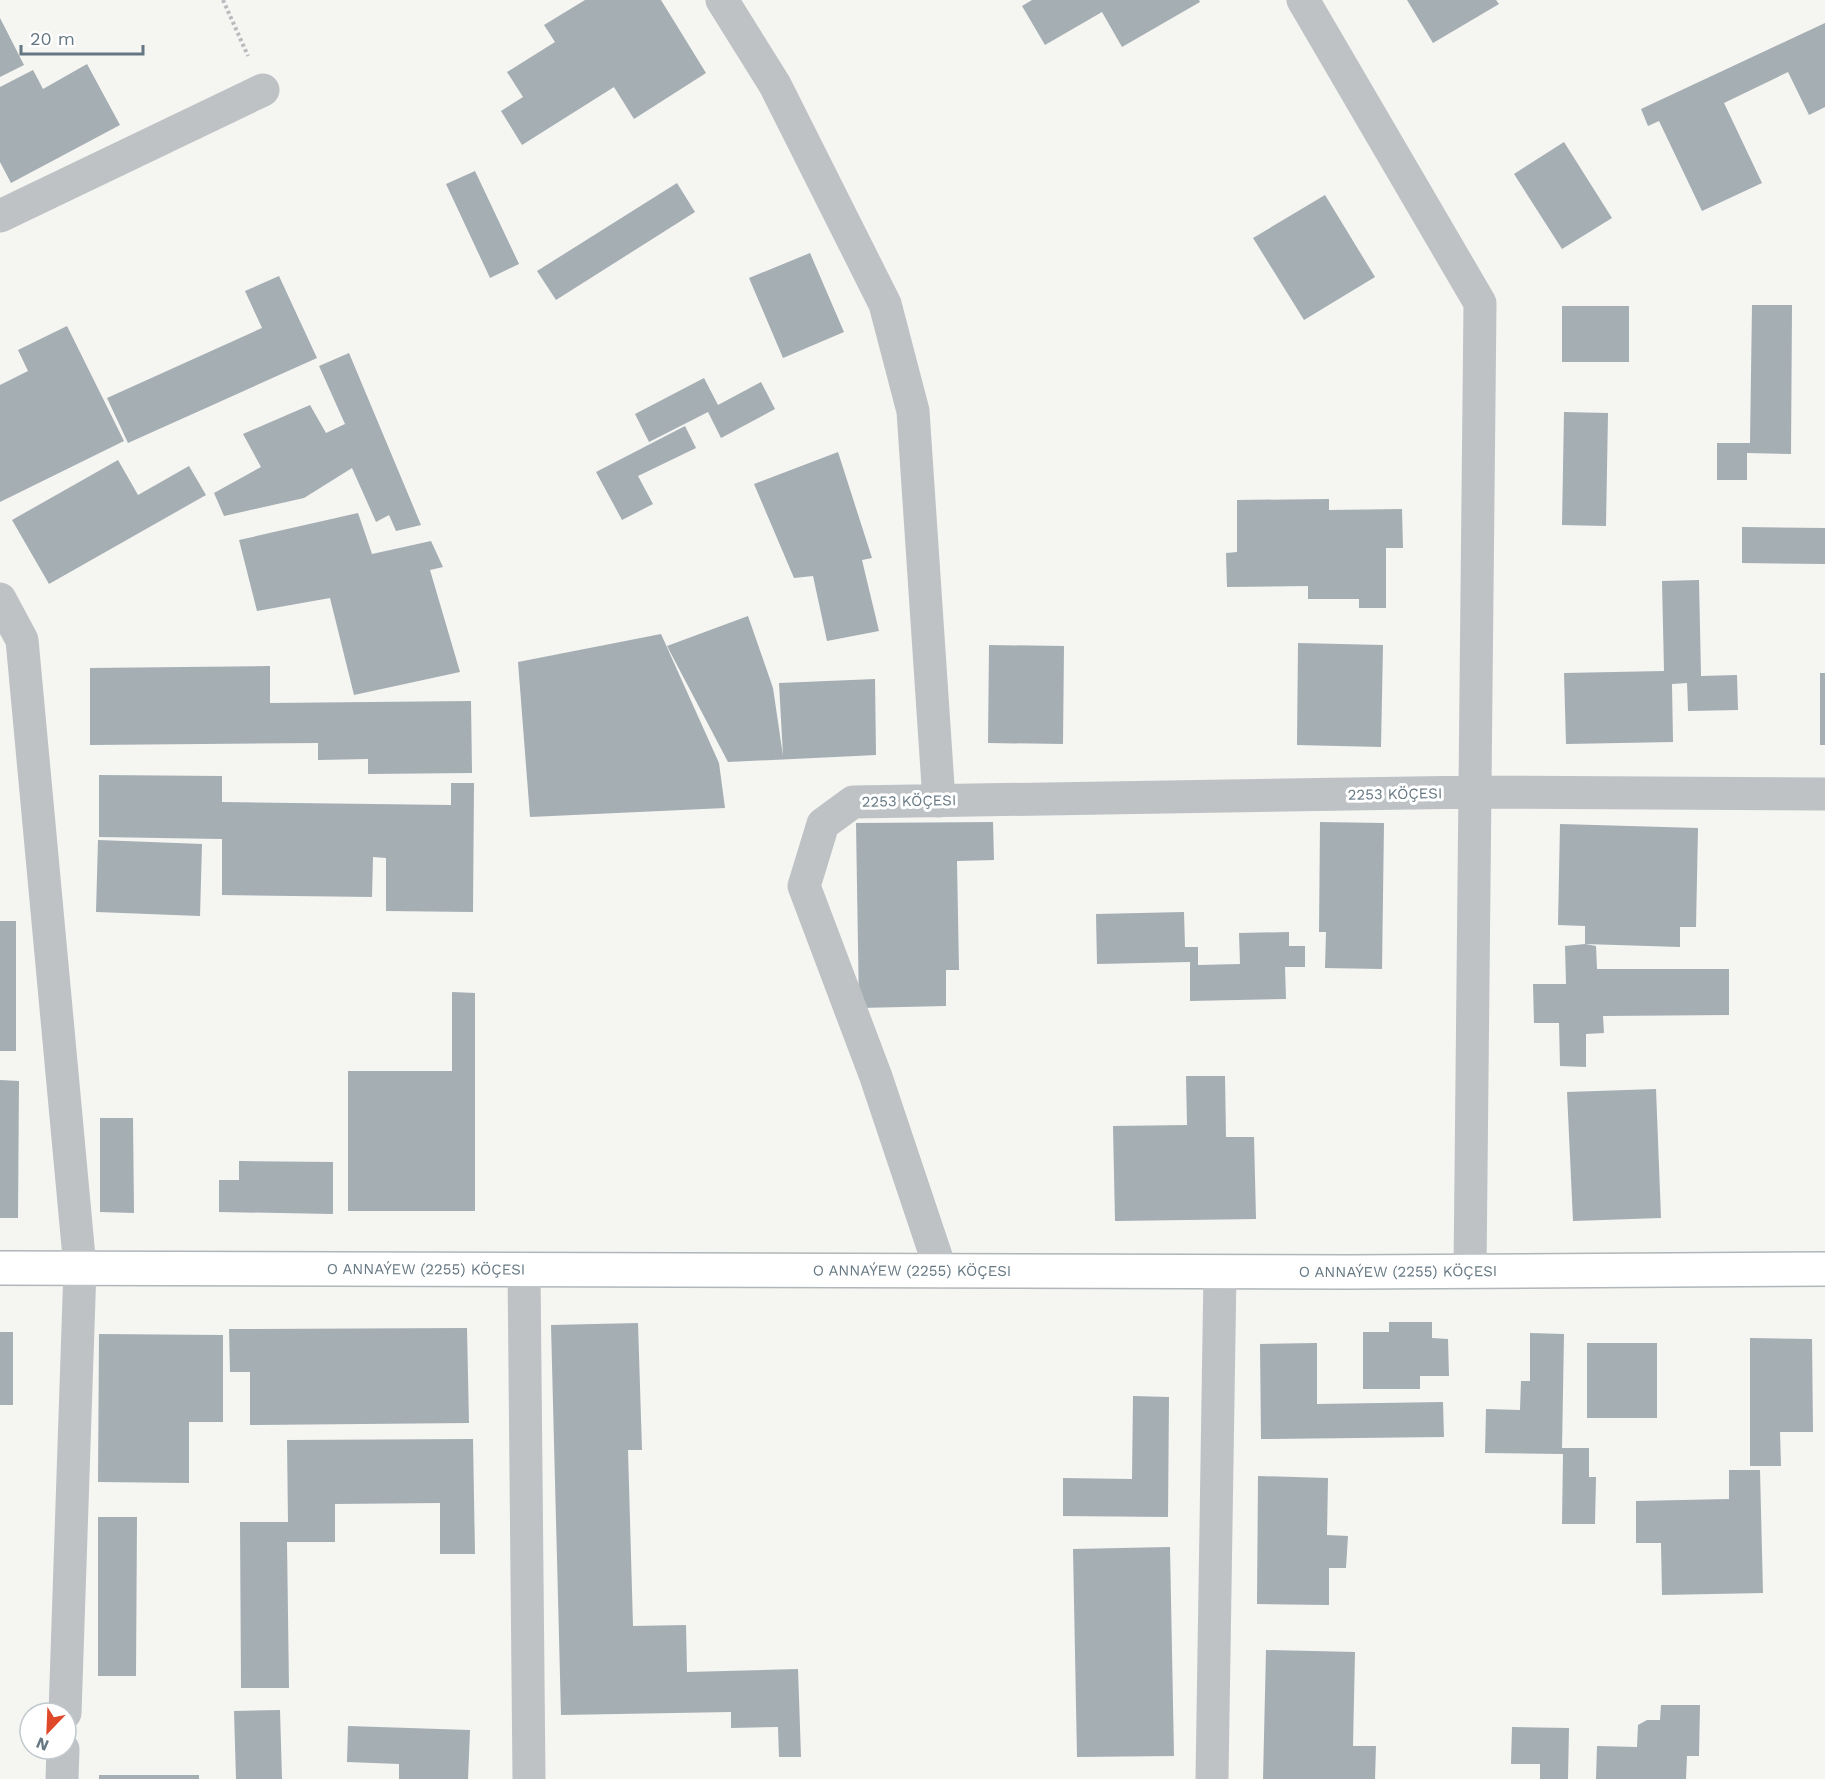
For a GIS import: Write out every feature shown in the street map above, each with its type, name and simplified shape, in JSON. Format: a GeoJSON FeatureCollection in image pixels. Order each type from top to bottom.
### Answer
{"type":"FeatureCollection","features":[{"type":"Feature","properties":{"kind":"main road","name":"O ANNAÝEW (2255) KÖÇESI"},"geometry":{"type":"LineString","coordinates":[[0,1268],[1220,1272],[1825,1269]]}},
{"type":"Feature","properties":{"kind":"street"},"geometry":{"type":"LineString","coordinates":[[722,0],[776,85],[885,304],[913,411],[939,801]]}},
{"type":"Feature","properties":{"kind":"street"},"geometry":{"type":"LineString","coordinates":[[1303,0],[1480,303],[1470,1271]]}},
{"type":"Feature","properties":{"kind":"street"},"geometry":{"type":"LineString","coordinates":[[0,216],[263,90]]}},
{"type":"Feature","properties":{"kind":"street"},"geometry":{"type":"LineString","coordinates":[[0,599],[22,640],[80,1268],[65,1701]]}},
{"type":"Feature","properties":{"kind":"street","name":"2253 KÖÇESI"},"geometry":{"type":"LineString","coordinates":[[941,1271],[876,1077],[804,886],[823,824],[853,802],[1475,792],[1825,794]]}},
{"type":"Feature","properties":{"kind":"street"},"geometry":{"type":"LineString","coordinates":[[524,1269],[529,1779]]}},
{"type":"Feature","properties":{"kind":"street"},"geometry":{"type":"LineString","coordinates":[[1212,1779],[1220,1272]]}},
{"type":"Feature","properties":{"kind":"street"},"geometry":{"type":"LineString","coordinates":[[62,1779],[63,1761]]}},
{"type":"Feature","properties":{"kind":"path"},"geometry":{"type":"LineString","coordinates":[[224,0],[263,90]]}},
{"type":"Feature","properties":{"kind":"building"},"geometry":{"type":"Polygon","coordinates":[[[585,0],[661,0],[706,73],[634,119],[614,87],[522,145],[501,111],[523,97],[507,72],[555,42],[544,25],[585,0]]]}},
{"type":"Feature","properties":{"kind":"building"},"geometry":{"type":"Polygon","coordinates":[[[1032,0],[1199,0],[1200,2],[1122,47],[1102,12],[1045,45],[1022,6],[1032,0]]]}},
{"type":"Feature","properties":{"kind":"building"},"geometry":{"type":"Polygon","coordinates":[[[1407,0],[1496,0],[1499,4],[1433,43],[1407,0]]]}},
{"type":"Feature","properties":{"kind":"building"},"geometry":{"type":"Polygon","coordinates":[[[0,18],[24,65],[0,77],[0,18]]]}},
{"type":"Feature","properties":{"kind":"building"},"geometry":{"type":"Polygon","coordinates":[[[1825,23],[1825,107],[1809,115],[1788,72],[1724,103],[1762,183],[1702,211],[1659,121],[1648,126],[1641,109],[1825,23]]]}},
{"type":"Feature","properties":{"kind":"building"},"geometry":{"type":"Polygon","coordinates":[[[87,64],[120,125],[11,183],[0,162],[0,87],[33,70],[43,89],[87,64]]]}},
{"type":"Feature","properties":{"kind":"building"},"geometry":{"type":"Polygon","coordinates":[[[1564,142],[1612,218],[1562,249],[1514,174],[1564,142]]]}},
{"type":"Feature","properties":{"kind":"building"},"geometry":{"type":"Polygon","coordinates":[[[475,171],[519,264],[490,278],[446,184],[475,171]]]}},
{"type":"Feature","properties":{"kind":"building"},"geometry":{"type":"Polygon","coordinates":[[[677,183],[695,212],[556,300],[537,271],[677,183]]]}},
{"type":"Feature","properties":{"kind":"building"},"geometry":{"type":"Polygon","coordinates":[[[1325,195],[1375,277],[1304,320],[1253,238],[1325,195]]]}},
{"type":"Feature","properties":{"kind":"building"},"geometry":{"type":"Polygon","coordinates":[[[810,253],[844,332],[783,358],[749,278],[810,253]]]}},
{"type":"Feature","properties":{"kind":"building"},"geometry":{"type":"Polygon","coordinates":[[[279,276],[317,358],[128,443],[107,398],[262,328],[245,291],[279,276]]]}},
{"type":"Feature","properties":{"kind":"building"},"geometry":{"type":"Polygon","coordinates":[[[1752,305],[1792,305],[1791,454],[1747,453],[1747,480],[1717,480],[1717,443],[1750,443],[1752,305]]]}},
{"type":"Feature","properties":{"kind":"building"},"geometry":{"type":"Polygon","coordinates":[[[1562,306],[1629,306],[1629,362],[1562,362],[1562,306]]]}},
{"type":"Feature","properties":{"kind":"building"},"geometry":{"type":"Polygon","coordinates":[[[67,326],[124,441],[0,502],[0,385],[28,371],[18,350],[67,326]]]}},
{"type":"Feature","properties":{"kind":"building"},"geometry":{"type":"Polygon","coordinates":[[[349,353],[421,525],[396,531],[389,515],[376,522],[352,468],[304,498],[224,516],[214,493],[261,467],[243,434],[310,405],[326,433],[345,424],[319,366],[349,353]]]}},
{"type":"Feature","properties":{"kind":"building"},"geometry":{"type":"Polygon","coordinates":[[[704,378],[718,405],[761,382],[775,409],[721,438],[708,412],[649,442],[635,414],[704,378]]]}},
{"type":"Feature","properties":{"kind":"building"},"geometry":{"type":"Polygon","coordinates":[[[1564,412],[1608,413],[1606,526],[1562,525],[1564,412]]]}},
{"type":"Feature","properties":{"kind":"building"},"geometry":{"type":"Polygon","coordinates":[[[685,426],[696,448],[638,476],[653,504],[622,520],[596,472],[685,426]]]}},
{"type":"Feature","properties":{"kind":"building"},"geometry":{"type":"Polygon","coordinates":[[[838,452],[872,558],[862,560],[879,631],[827,641],[813,576],[794,578],[754,484],[838,452]]]}},
{"type":"Feature","properties":{"kind":"building"},"geometry":{"type":"Polygon","coordinates":[[[118,460],[138,495],[189,466],[206,495],[49,584],[12,520],[118,460]]]}},
{"type":"Feature","properties":{"kind":"building"},"geometry":{"type":"Polygon","coordinates":[[[1329,499],[1329,510],[1402,509],[1403,548],[1386,548],[1386,608],[1359,608],[1359,599],[1308,599],[1308,586],[1227,587],[1226,553],[1237,552],[1237,500],[1329,499]]]}},
{"type":"Feature","properties":{"kind":"building"},"geometry":{"type":"Polygon","coordinates":[[[358,513],[372,554],[431,541],[443,567],[430,570],[460,672],[354,695],[330,598],[257,611],[239,540],[358,513]]]}},
{"type":"Feature","properties":{"kind":"building"},"geometry":{"type":"Polygon","coordinates":[[[1742,527],[1825,528],[1825,564],[1742,563],[1742,527]]]}},
{"type":"Feature","properties":{"kind":"building"},"geometry":{"type":"Polygon","coordinates":[[[1699,580],[1701,676],[1737,675],[1738,710],[1688,711],[1687,683],[1672,684],[1673,742],[1566,744],[1564,673],[1664,671],[1662,581],[1699,580]]]}},
{"type":"Feature","properties":{"kind":"building"},"geometry":{"type":"Polygon","coordinates":[[[748,616],[773,688],[783,756],[779,683],[875,679],[876,755],[728,762],[667,646],[748,616]]]}},
{"type":"Feature","properties":{"kind":"building"},"geometry":{"type":"Polygon","coordinates":[[[661,634],[719,763],[725,808],[530,817],[518,662],[661,634]]]}},
{"type":"Feature","properties":{"kind":"building"},"geometry":{"type":"Polygon","coordinates":[[[1298,643],[1383,645],[1381,747],[1297,745],[1298,643]]]}},
{"type":"Feature","properties":{"kind":"building"},"geometry":{"type":"Polygon","coordinates":[[[989,645],[1064,646],[1063,744],[988,743],[989,645]]]}},
{"type":"Feature","properties":{"kind":"building"},"geometry":{"type":"Polygon","coordinates":[[[270,666],[270,703],[471,701],[472,773],[368,774],[368,759],[318,760],[318,743],[90,745],[90,668],[270,666]]]}},
{"type":"Feature","properties":{"kind":"building"},"geometry":{"type":"Polygon","coordinates":[[[1820,673],[1825,673],[1825,745],[1820,745],[1820,673]]]}},
{"type":"Feature","properties":{"kind":"building"},"geometry":{"type":"Polygon","coordinates":[[[99,775],[222,776],[222,802],[451,805],[451,783],[474,783],[473,912],[386,911],[386,858],[373,857],[372,897],[222,895],[222,839],[99,837],[99,775]]]}},
{"type":"Feature","properties":{"kind":"building"},"geometry":{"type":"Polygon","coordinates":[[[993,822],[994,860],[957,861],[959,970],[946,970],[946,1006],[859,1008],[856,823],[993,822]]]}},
{"type":"Feature","properties":{"kind":"building"},"geometry":{"type":"Polygon","coordinates":[[[1320,822],[1384,823],[1382,969],[1325,968],[1326,932],[1319,932],[1320,822]]]}},
{"type":"Feature","properties":{"kind":"building"},"geometry":{"type":"Polygon","coordinates":[[[1560,824],[1698,828],[1696,927],[1680,927],[1680,947],[1585,944],[1585,926],[1558,925],[1560,824]]]}},
{"type":"Feature","properties":{"kind":"building"},"geometry":{"type":"Polygon","coordinates":[[[98,840],[202,844],[200,916],[96,912],[98,840]]]}},
{"type":"Feature","properties":{"kind":"building"},"geometry":{"type":"Polygon","coordinates":[[[1184,912],[1185,947],[1198,947],[1198,965],[1240,964],[1239,933],[1289,932],[1289,946],[1305,946],[1305,967],[1285,967],[1286,999],[1190,1001],[1190,962],[1097,964],[1096,914],[1184,912]]]}},
{"type":"Feature","properties":{"kind":"building"},"geometry":{"type":"Polygon","coordinates":[[[0,921],[16,921],[16,1051],[0,1051],[0,921]]]}},
{"type":"Feature","properties":{"kind":"building"},"geometry":{"type":"Polygon","coordinates":[[[1585,944],[1596,946],[1597,969],[1729,969],[1729,1015],[1603,1016],[1604,1033],[1586,1034],[1586,1067],[1560,1066],[1559,1023],[1534,1023],[1533,984],[1566,984],[1565,946],[1585,944]]]}},
{"type":"Feature","properties":{"kind":"building"},"geometry":{"type":"Polygon","coordinates":[[[452,992],[475,993],[475,1211],[348,1211],[348,1071],[452,1071],[452,992]]]}},
{"type":"Feature","properties":{"kind":"building"},"geometry":{"type":"Polygon","coordinates":[[[1186,1076],[1225,1076],[1226,1137],[1254,1137],[1256,1219],[1115,1221],[1113,1126],[1187,1125],[1186,1076]]]}},
{"type":"Feature","properties":{"kind":"building"},"geometry":{"type":"Polygon","coordinates":[[[0,1080],[19,1081],[18,1218],[0,1218],[0,1080]]]}},
{"type":"Feature","properties":{"kind":"building"},"geometry":{"type":"Polygon","coordinates":[[[1656,1089],[1661,1218],[1573,1221],[1567,1092],[1656,1089]]]}},
{"type":"Feature","properties":{"kind":"building"},"geometry":{"type":"Polygon","coordinates":[[[100,1118],[133,1118],[134,1213],[100,1212],[100,1118]]]}},
{"type":"Feature","properties":{"kind":"building"},"geometry":{"type":"Polygon","coordinates":[[[239,1161],[333,1162],[333,1214],[219,1212],[219,1180],[239,1180],[239,1161]]]}},
{"type":"Feature","properties":{"kind":"building"},"geometry":{"type":"Polygon","coordinates":[[[1389,1322],[1432,1322],[1432,1338],[1448,1339],[1449,1376],[1420,1376],[1420,1389],[1363,1389],[1363,1332],[1389,1332],[1389,1322]]]}},
{"type":"Feature","properties":{"kind":"building"},"geometry":{"type":"Polygon","coordinates":[[[638,1323],[642,1450],[628,1450],[633,1626],[686,1625],[687,1672],[798,1669],[801,1757],[779,1757],[778,1727],[731,1728],[731,1712],[561,1715],[551,1325],[638,1323]]]}},
{"type":"Feature","properties":{"kind":"building"},"geometry":{"type":"Polygon","coordinates":[[[467,1328],[469,1423],[250,1425],[250,1372],[230,1372],[229,1329],[467,1328]]]}},
{"type":"Feature","properties":{"kind":"building"},"geometry":{"type":"Polygon","coordinates":[[[0,1332],[13,1332],[13,1405],[0,1405],[0,1332]]]}},
{"type":"Feature","properties":{"kind":"building"},"geometry":{"type":"Polygon","coordinates":[[[1530,1333],[1564,1334],[1562,1448],[1589,1448],[1589,1477],[1596,1477],[1595,1524],[1562,1524],[1563,1454],[1485,1453],[1486,1409],[1520,1410],[1521,1381],[1530,1381],[1530,1333]]]}},
{"type":"Feature","properties":{"kind":"building"},"geometry":{"type":"Polygon","coordinates":[[[99,1334],[223,1335],[223,1422],[189,1422],[189,1483],[98,1482],[99,1334]]]}},
{"type":"Feature","properties":{"kind":"building"},"geometry":{"type":"Polygon","coordinates":[[[1750,1338],[1812,1339],[1813,1432],[1780,1432],[1781,1466],[1750,1466],[1750,1338]]]}},
{"type":"Feature","properties":{"kind":"building"},"geometry":{"type":"Polygon","coordinates":[[[1317,1343],[1317,1404],[1443,1402],[1444,1437],[1261,1439],[1260,1344],[1317,1343]]]}},
{"type":"Feature","properties":{"kind":"building"},"geometry":{"type":"Polygon","coordinates":[[[1587,1343],[1657,1343],[1657,1418],[1587,1418],[1587,1343]]]}},
{"type":"Feature","properties":{"kind":"building"},"geometry":{"type":"Polygon","coordinates":[[[1133,1396],[1169,1397],[1168,1517],[1063,1516],[1063,1478],[1132,1479],[1133,1396]]]}},
{"type":"Feature","properties":{"kind":"building"},"geometry":{"type":"Polygon","coordinates":[[[473,1439],[475,1554],[440,1554],[440,1503],[335,1504],[335,1542],[287,1542],[289,1688],[241,1688],[240,1522],[288,1522],[287,1440],[473,1439]]]}},
{"type":"Feature","properties":{"kind":"building"},"geometry":{"type":"Polygon","coordinates":[[[1729,1470],[1760,1470],[1763,1593],[1662,1595],[1661,1543],[1636,1543],[1636,1501],[1729,1499],[1729,1470]]]}},
{"type":"Feature","properties":{"kind":"building"},"geometry":{"type":"Polygon","coordinates":[[[1258,1476],[1328,1478],[1327,1535],[1348,1536],[1346,1568],[1329,1568],[1329,1605],[1257,1604],[1258,1476]]]}},
{"type":"Feature","properties":{"kind":"building"},"geometry":{"type":"Polygon","coordinates":[[[98,1517],[137,1517],[136,1676],[98,1676],[98,1517]]]}},
{"type":"Feature","properties":{"kind":"building"},"geometry":{"type":"Polygon","coordinates":[[[1170,1547],[1174,1756],[1077,1757],[1073,1549],[1170,1547]]]}},
{"type":"Feature","properties":{"kind":"building"},"geometry":{"type":"Polygon","coordinates":[[[1266,1650],[1355,1652],[1353,1746],[1376,1746],[1375,1779],[1263,1779],[1266,1650]]]}},
{"type":"Feature","properties":{"kind":"building"},"geometry":{"type":"Polygon","coordinates":[[[1661,1705],[1700,1705],[1699,1756],[1687,1756],[1686,1779],[1596,1779],[1597,1746],[1637,1747],[1638,1725],[1647,1720],[1660,1720],[1661,1705]]]}},
{"type":"Feature","properties":{"kind":"building"},"geometry":{"type":"Polygon","coordinates":[[[280,1710],[282,1779],[236,1779],[234,1711],[280,1710]]]}},
{"type":"Feature","properties":{"kind":"building"},"geometry":{"type":"Polygon","coordinates":[[[348,1726],[470,1730],[468,1779],[399,1779],[399,1764],[347,1762],[348,1726]]]}},
{"type":"Feature","properties":{"kind":"building"},"geometry":{"type":"Polygon","coordinates":[[[1512,1727],[1569,1728],[1568,1779],[1540,1779],[1540,1764],[1511,1764],[1512,1727]]]}},
{"type":"Feature","properties":{"kind":"building"},"geometry":{"type":"Polygon","coordinates":[[[99,1775],[199,1775],[199,1779],[99,1779],[99,1775]]]}}]}
